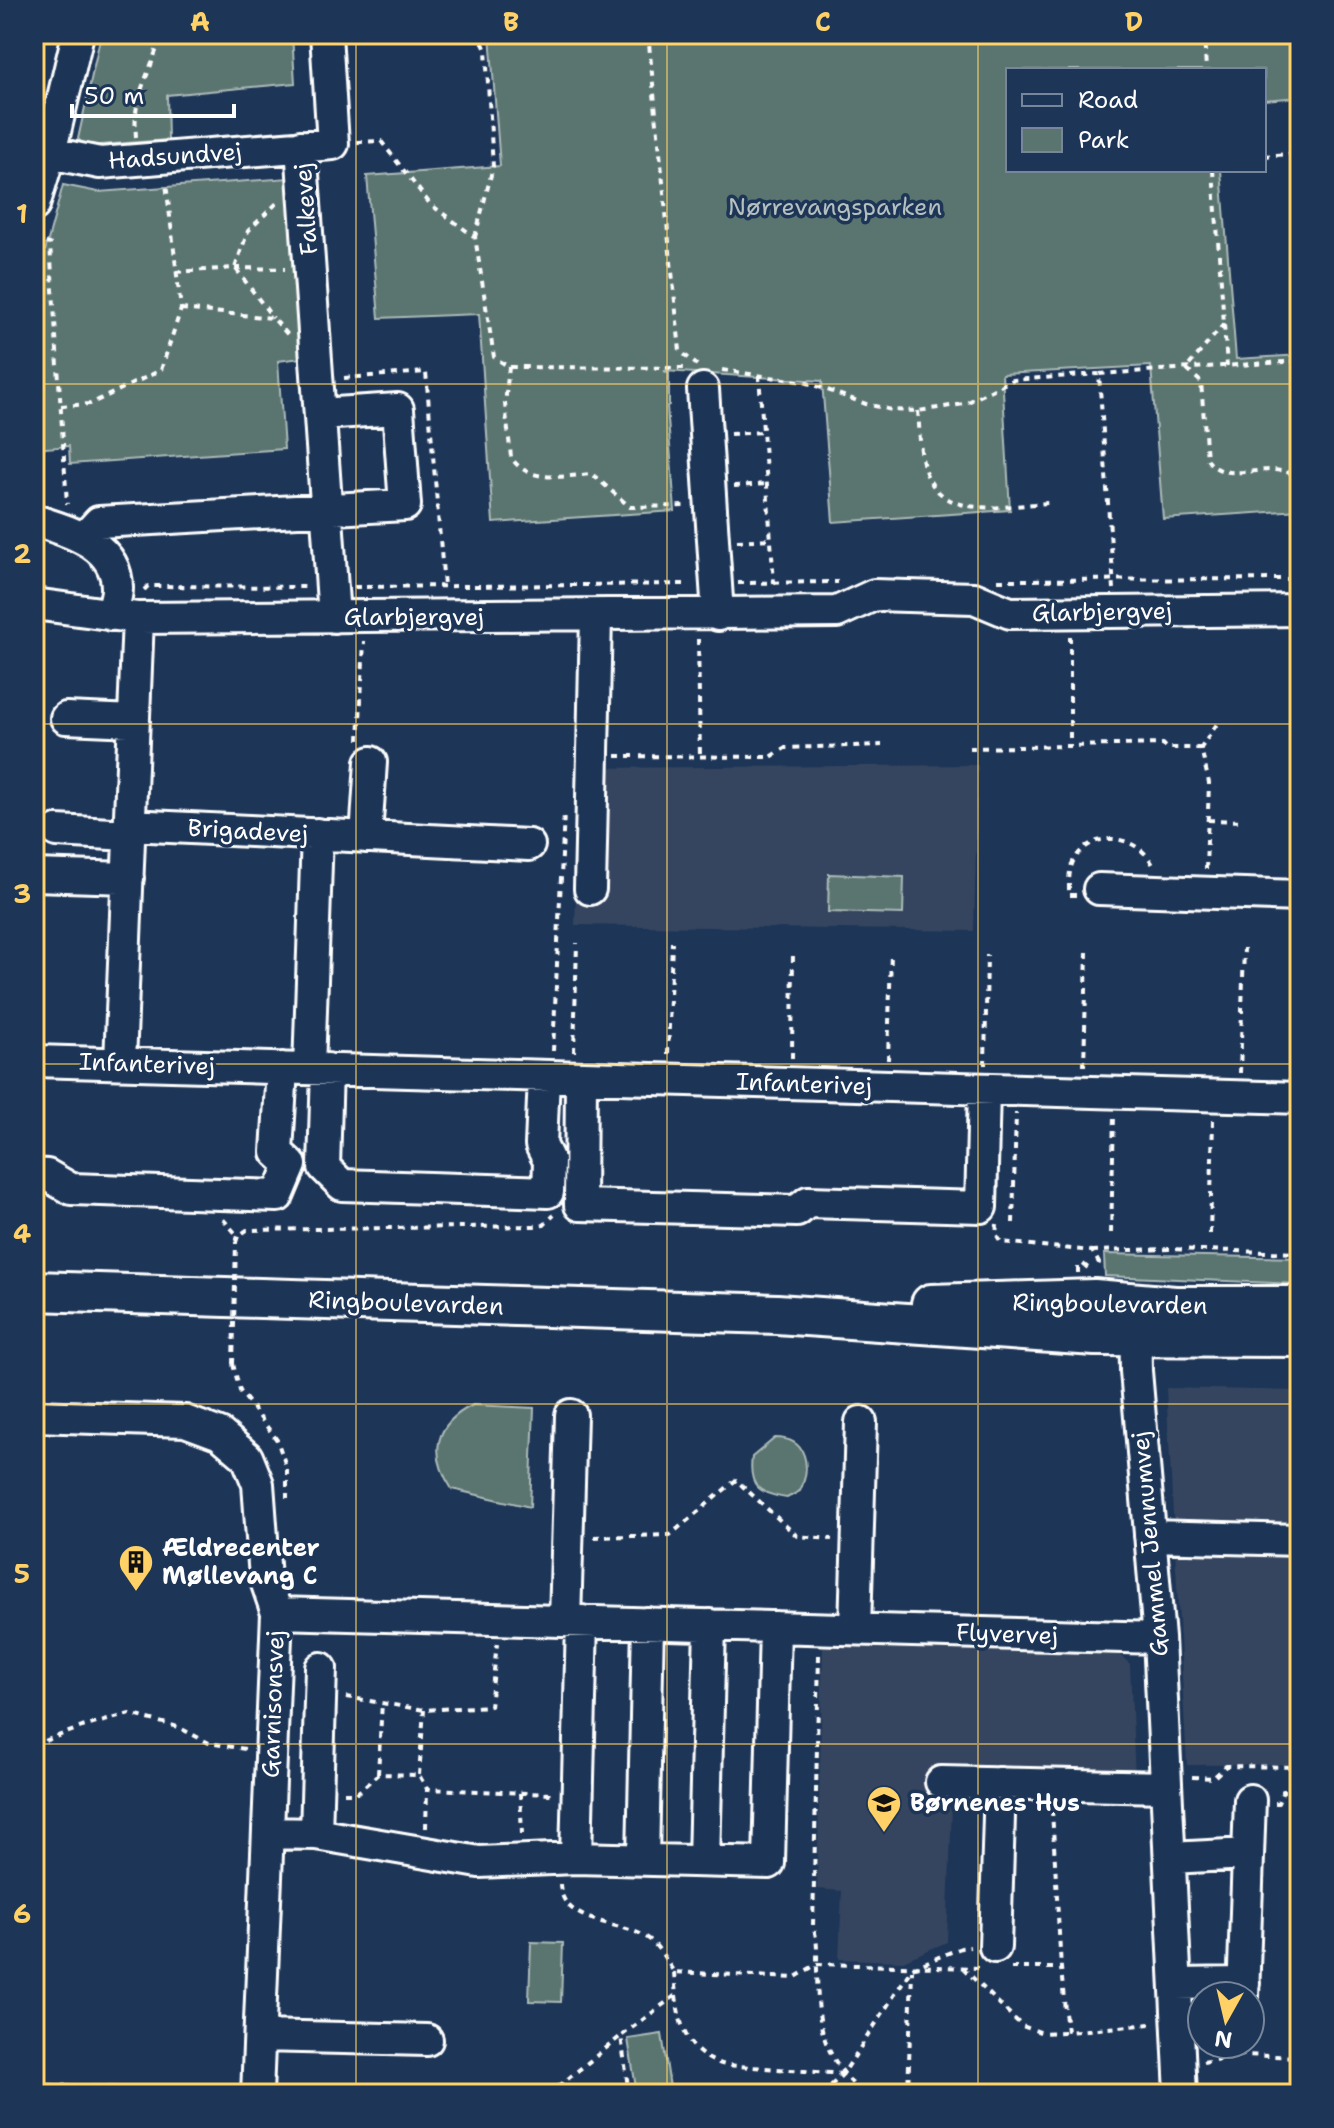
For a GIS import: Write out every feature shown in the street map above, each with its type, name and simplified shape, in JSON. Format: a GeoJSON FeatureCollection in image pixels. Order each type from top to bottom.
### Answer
{"type":"FeatureCollection","features":[{"type":"Feature","properties":{"kind":"main road","name":"Ringboulevarden"},"geometry":{"type":"LineString","coordinates":[[34,1291],[777,1314],[1084,1335],[1175,1306],[1300,1306]]}},
{"type":"Feature","properties":{"kind":"main road","name":"Ringboulevarden"},"geometry":{"type":"LineString","coordinates":[[777,1314],[846,1307],[1094,1299],[1135,1318],[1300,1337]]}},
{"type":"Feature","properties":{"kind":"street","name":"Hadsundvej"},"geometry":{"type":"LineString","coordinates":[[40,180],[78,34]]}},
{"type":"Feature","properties":{"kind":"street","name":"Falkevej"},"geometry":{"type":"LineString","coordinates":[[326,34],[333,144],[301,146],[334,617]]}},
{"type":"Feature","properties":{"kind":"street","name":"Hadsundvej"},"geometry":{"type":"LineString","coordinates":[[40,180],[100,163],[301,146]]}},
{"type":"Feature","properties":{"kind":"street"},"geometry":{"type":"LineString","coordinates":[[702,379],[713,542],[708,615]]}},
{"type":"Feature","properties":{"kind":"street"},"geometry":{"type":"LineString","coordinates":[[60,529],[99,522],[405,505],[398,409],[320,414]]}},
{"type":"Feature","properties":{"kind":"street"},"geometry":{"type":"LineString","coordinates":[[60,529],[101,551],[114,570],[125,616],[134,721],[120,1062]]}},
{"type":"Feature","properties":{"kind":"street","name":"Glarbjergvej"},"geometry":{"type":"LineString","coordinates":[[34,604],[125,616],[708,615],[837,612],[874,595],[974,598],[1010,613],[1300,610]]}},
{"type":"Feature","properties":{"kind":"street"},"geometry":{"type":"LineString","coordinates":[[590,889],[596,616]]}},
{"type":"Feature","properties":{"kind":"street"},"geometry":{"type":"LineString","coordinates":[[66,718],[134,721]]}},
{"type":"Feature","properties":{"kind":"street"},"geometry":{"type":"LineString","coordinates":[[366,837],[371,762]]}},
{"type":"Feature","properties":{"kind":"street","name":"Brigadevej"},"geometry":{"type":"LineString","coordinates":[[57,831],[317,834],[529,845]]}},
{"type":"Feature","properties":{"kind":"street"},"geometry":{"type":"LineString","coordinates":[[317,834],[306,1069],[324,1167],[342,1185],[548,1192],[549,1161],[541,1145],[562,1078]]}},
{"type":"Feature","properties":{"kind":"street"},"geometry":{"type":"LineString","coordinates":[[34,875],[128,878]]}},
{"type":"Feature","properties":{"kind":"street"},"geometry":{"type":"LineString","coordinates":[[1099,889],[1300,896]]}},
{"type":"Feature","properties":{"kind":"street","name":"Infanterivej"},"geometry":{"type":"LineString","coordinates":[[34,1061],[1300,1098]]}},
{"type":"Feature","properties":{"kind":"street"},"geometry":{"type":"LineString","coordinates":[[34,1174],[47,1175],[71,1189],[278,1196],[291,1165],[277,1152],[306,1069]]}},
{"type":"Feature","properties":{"kind":"street"},"geometry":{"type":"LineString","coordinates":[[562,1078],[580,1205],[642,1207],[797,1211],[808,1202],[981,1207],[984,1089]]}},
{"type":"Feature","properties":{"kind":"street","name":"Gammel Jennumvej"},"geometry":{"type":"LineString","coordinates":[[1135,1318],[1159,1638],[1180,2080]]}},
{"type":"Feature","properties":{"kind":"street"},"geometry":{"type":"LineString","coordinates":[[568,1858],[578,1795],[574,1621],[568,1537],[571,1415]]}},
{"type":"Feature","properties":{"kind":"street","name":"Garnisonsvej"},"geometry":{"type":"LineString","coordinates":[[34,1416],[185,1421],[220,1434],[247,1457],[258,1484],[265,1578],[277,1613],[257,2094]]}},
{"type":"Feature","properties":{"kind":"street"},"geometry":{"type":"LineString","coordinates":[[855,1629],[861,1422]]}},
{"type":"Feature","properties":{"kind":"street"},"geometry":{"type":"LineString","coordinates":[[1150,1536],[1300,1540]]}},
{"type":"Feature","properties":{"kind":"street","name":"Flyvervej"},"geometry":{"type":"LineString","coordinates":[[277,1613],[1159,1638]]}},
{"type":"Feature","properties":{"kind":"street"},"geometry":{"type":"LineString","coordinates":[[643,1859],[648,1623]]}},
{"type":"Feature","properties":{"kind":"street"},"geometry":{"type":"LineString","coordinates":[[704,1861],[710,1625]]}},
{"type":"Feature","properties":{"kind":"street"},"geometry":{"type":"LineString","coordinates":[[268,1833],[316,1834],[479,1862],[568,1858],[769,1863],[775,1627]]}},
{"type":"Feature","properties":{"kind":"street"},"geometry":{"type":"LineString","coordinates":[[316,1834],[321,1680]]}},
{"type":"Feature","properties":{"kind":"street"},"geometry":{"type":"LineString","coordinates":[[941,1782],[1051,1784],[1166,1781]]}},
{"type":"Feature","properties":{"kind":"street"},"geometry":{"type":"LineString","coordinates":[[995,1961],[1000,1783]]}},
{"type":"Feature","properties":{"kind":"street"},"geometry":{"type":"LineString","coordinates":[[1243,1980],[1250,1800]]}},
{"type":"Feature","properties":{"kind":"street"},"geometry":{"type":"LineString","coordinates":[[1170,1858],[1248,1854]]}},
{"type":"Feature","properties":{"kind":"street"},"geometry":{"type":"LineString","coordinates":[[1176,1984],[1186,1985]]}},
{"type":"Feature","properties":{"kind":"street"},"geometry":{"type":"LineString","coordinates":[[260,2036],[427,2040]]}},
{"type":"Feature","properties":{"kind":"path"},"geometry":{"type":"LineString","coordinates":[[61,406],[90,404],[161,370],[181,309],[176,272],[150,158],[134,114],[158,44],[171,34]]}},
{"type":"Feature","properties":{"kind":"path"},"geometry":{"type":"LineString","coordinates":[[479,34],[486,50],[493,167],[475,237],[494,357],[509,367],[702,379],[759,375],[805,382],[892,410],[918,411],[964,404],[1012,380],[1300,361]]}},
{"type":"Feature","properties":{"kind":"path"},"geometry":{"type":"LineString","coordinates":[[648,34],[680,351],[702,379]]}},
{"type":"Feature","properties":{"kind":"path"},"geometry":{"type":"LineString","coordinates":[[1204,34],[1206,68]]}},
{"type":"Feature","properties":{"kind":"path"},"geometry":{"type":"LineString","coordinates":[[333,144],[381,141],[430,204],[475,237]]}},
{"type":"Feature","properties":{"kind":"path"},"geometry":{"type":"LineString","coordinates":[[1266,156],[1300,153]]}},
{"type":"Feature","properties":{"kind":"path"},"geometry":{"type":"LineString","coordinates":[[1213,172],[1227,366]]}},
{"type":"Feature","properties":{"kind":"path"},"geometry":{"type":"LineString","coordinates":[[235,268],[248,231],[284,196],[305,195]]}},
{"type":"Feature","properties":{"kind":"path"},"geometry":{"type":"LineString","coordinates":[[34,240],[50,244],[68,509],[60,529]]}},
{"type":"Feature","properties":{"kind":"path"},"geometry":{"type":"LineString","coordinates":[[176,272],[235,268],[310,270]]}},
{"type":"Feature","properties":{"kind":"path"},"geometry":{"type":"LineString","coordinates":[[235,268],[289,336],[314,334]]}},
{"type":"Feature","properties":{"kind":"path"},"geometry":{"type":"LineString","coordinates":[[181,309],[273,318]]}},
{"type":"Feature","properties":{"kind":"path"},"geometry":{"type":"LineString","coordinates":[[1186,369],[1224,324]]}},
{"type":"Feature","properties":{"kind":"path"},"geometry":{"type":"LineString","coordinates":[[509,367],[505,404],[511,457],[515,464],[540,477],[592,474],[630,507],[767,484]]}},
{"type":"Feature","properties":{"kind":"path"},"geometry":{"type":"LineString","coordinates":[[1186,369],[1201,382],[1204,450],[1211,466],[1227,472],[1276,470],[1300,475]]}},
{"type":"Feature","properties":{"kind":"path"},"geometry":{"type":"LineString","coordinates":[[1099,374],[1115,612]]}},
{"type":"Feature","properties":{"kind":"path"},"geometry":{"type":"LineString","coordinates":[[759,375],[774,583]]}},
{"type":"Feature","properties":{"kind":"path"},"geometry":{"type":"LineString","coordinates":[[918,411],[926,474],[935,489],[948,500],[970,507],[1048,503]]}},
{"type":"Feature","properties":{"kind":"path"},"geometry":{"type":"LineString","coordinates":[[706,435],[763,432]]}},
{"type":"Feature","properties":{"kind":"path"},"geometry":{"type":"LineString","coordinates":[[713,542],[771,539]]}},
{"type":"Feature","properties":{"kind":"path"},"geometry":{"type":"LineString","coordinates":[[1070,612],[1070,746]]}},
{"type":"Feature","properties":{"kind":"path"},"geometry":{"type":"LineString","coordinates":[[700,757],[708,615]]}},
{"type":"Feature","properties":{"kind":"path"},"geometry":{"type":"LineString","coordinates":[[365,617],[358,757],[371,762]]}},
{"type":"Feature","properties":{"kind":"path"},"geometry":{"type":"LineString","coordinates":[[1205,893],[1209,783],[1201,748],[1219,721]]}},
{"type":"Feature","properties":{"kind":"path"},"geometry":{"type":"LineString","coordinates":[[969,748],[1163,744],[1167,748],[1201,748]]}},
{"type":"Feature","properties":{"kind":"path"},"geometry":{"type":"LineString","coordinates":[[606,756],[771,757],[785,748],[882,745]]}},
{"type":"Feature","properties":{"kind":"path"},"geometry":{"type":"LineString","coordinates":[[562,1078],[564,807]]}},
{"type":"Feature","properties":{"kind":"path"},"geometry":{"type":"LineString","coordinates":[[1208,820],[1243,821]]}},
{"type":"Feature","properties":{"kind":"path"},"geometry":{"type":"LineString","coordinates":[[668,1081],[672,942]]}},
{"type":"Feature","properties":{"kind":"path"},"geometry":{"type":"LineString","coordinates":[[562,1078],[577,943]]}},
{"type":"Feature","properties":{"kind":"path"},"geometry":{"type":"LineString","coordinates":[[1210,1234],[1244,948]]}},
{"type":"Feature","properties":{"kind":"path"},"geometry":{"type":"LineString","coordinates":[[792,1084],[793,951]]}},
{"type":"Feature","properties":{"kind":"path"},"geometry":{"type":"LineString","coordinates":[[887,1087],[891,952]]}},
{"type":"Feature","properties":{"kind":"path"},"geometry":{"type":"LineString","coordinates":[[1083,1092],[1087,952]]}},
{"type":"Feature","properties":{"kind":"path"},"geometry":{"type":"LineString","coordinates":[[984,1089],[987,955]]}},
{"type":"Feature","properties":{"kind":"path"},"geometry":{"type":"LineString","coordinates":[[1013,1223],[1017,1090]]}},
{"type":"Feature","properties":{"kind":"path"},"geometry":{"type":"LineString","coordinates":[[1111,1233],[1114,1093]]}},
{"type":"Feature","properties":{"kind":"path"},"geometry":{"type":"LineString","coordinates":[[997,1220],[996,1234],[1001,1242],[1092,1251],[1169,1249],[1300,1253]]}},
{"type":"Feature","properties":{"kind":"path"},"geometry":{"type":"LineString","coordinates":[[233,1364],[236,1242]]}},
{"type":"Feature","properties":{"kind":"path"},"geometry":{"type":"LineString","coordinates":[[1092,1251],[1099,1263],[1097,1269],[1090,1270],[1083,1264],[1078,1267],[1078,1274],[1084,1281],[1095,1283],[1094,1299]]}},
{"type":"Feature","properties":{"kind":"path"},"geometry":{"type":"LineString","coordinates":[[568,1537],[670,1535],[736,1480],[797,1536],[858,1542]]}},
{"type":"Feature","properties":{"kind":"path"},"geometry":{"type":"LineString","coordinates":[[321,1680],[382,1702],[424,1710],[490,1706],[499,1619]]}},
{"type":"Feature","properties":{"kind":"path"},"geometry":{"type":"LineString","coordinates":[[819,1628],[813,1926],[818,1937],[821,2031],[828,2052],[862,2094]]}},
{"type":"Feature","properties":{"kind":"path"},"geometry":{"type":"LineString","coordinates":[[378,1774],[382,1702]]}},
{"type":"Feature","properties":{"kind":"path"},"geometry":{"type":"LineString","coordinates":[[424,1710],[419,1775],[427,1789],[425,1855]]}},
{"type":"Feature","properties":{"kind":"path"},"geometry":{"type":"LineString","coordinates":[[34,1745],[130,1714],[178,1727],[225,1747],[271,1750]]}},
{"type":"Feature","properties":{"kind":"path"},"geometry":{"type":"LineString","coordinates":[[1166,1781],[1213,1778],[1226,1766],[1300,1767]]}},
{"type":"Feature","properties":{"kind":"path"},"geometry":{"type":"LineString","coordinates":[[317,1792],[357,1793],[378,1774],[419,1775]]}},
{"type":"Feature","properties":{"kind":"path"},"geometry":{"type":"LineString","coordinates":[[1051,1784],[1067,2032]]}},
{"type":"Feature","properties":{"kind":"path"},"geometry":{"type":"LineString","coordinates":[[427,1789],[578,1795]]}},
{"type":"Feature","properties":{"kind":"path"},"geometry":{"type":"LineString","coordinates":[[520,1793],[523,1861]]}},
{"type":"Feature","properties":{"kind":"path"},"geometry":{"type":"LineString","coordinates":[[568,1858],[561,1893],[573,1910],[588,1919],[629,1928],[650,1940],[674,1972],[684,2032],[700,2055],[726,2065],[843,2074]]}},
{"type":"Feature","properties":{"kind":"path"},"geometry":{"type":"LineString","coordinates":[[822,2094],[843,2074],[912,1968],[961,1948],[995,1961],[1061,1968]]}},
{"type":"Feature","properties":{"kind":"path"},"geometry":{"type":"LineString","coordinates":[[674,1972],[794,1978],[817,1964],[963,1968],[995,1961]]}},
{"type":"Feature","properties":{"kind":"path"},"geometry":{"type":"LineString","coordinates":[[908,2094],[912,1968]]}},
{"type":"Feature","properties":{"kind":"path"},"geometry":{"type":"LineString","coordinates":[[963,1968],[1022,2026],[1043,2033],[1178,2022]]}},
{"type":"Feature","properties":{"kind":"path"},"geometry":{"type":"LineString","coordinates":[[551,2093],[676,1995]]}},
{"type":"Feature","properties":{"kind":"path"},"geometry":{"type":"LineString","coordinates":[[621,2036],[629,2094]]}},
{"type":"Feature","properties":{"kind":"path"},"geometry":{"type":"LineString","coordinates":[[1266,2056],[1300,2057]]}},
{"type":"Feature","properties":{"kind":"path"},"geometry":{"type":"LineString","coordinates":[[1180,2080],[1233,2060]]}},
{"type":"Feature","properties":{"kind":"shaded area"},"geometry":{"type":"Polygon","coordinates":[[[978,765],[974,931],[575,925],[580,768],[978,765]]]}},
{"type":"Feature","properties":{"kind":"shaded area"},"geometry":{"type":"Polygon","coordinates":[[[1166,1388],[1300,1391],[1300,1764],[1187,1765],[1166,1388]]]}},
{"type":"Feature","properties":{"kind":"shaded area","name":"Børnenes Hus"},"geometry":{"type":"Polygon","coordinates":[[[823,1644],[1117,1652],[1130,1664],[1135,1779],[953,1778],[947,1942],[903,1961],[839,1959],[842,1891],[817,1889],[823,1644]]]}},
{"type":"Feature","properties":{"kind":"green space"},"geometry":{"type":"Polygon","coordinates":[[[101,34],[292,34],[295,83],[167,95],[168,140],[86,146],[78,139],[101,34]]]}},
{"type":"Feature","properties":{"kind":"green space","name":"Nørrevangsparken"},"geometry":{"type":"Polygon","coordinates":[[[490,34],[1300,34],[1300,97],[1266,100],[1266,68],[1006,68],[1006,172],[1221,172],[1236,359],[1300,355],[1300,510],[1163,519],[1151,366],[1002,374],[1010,510],[833,522],[822,381],[664,371],[669,373],[667,406],[675,511],[493,523],[479,314],[379,318],[367,176],[500,166],[490,34]]]}},
{"type":"Feature","properties":{"kind":"green space"},"geometry":{"type":"Polygon","coordinates":[[[289,178],[302,358],[278,361],[284,449],[70,464],[69,446],[34,449],[34,292],[63,185],[98,192],[289,178]]]}},
{"type":"Feature","properties":{"kind":"green space"},"geometry":{"type":"Polygon","coordinates":[[[829,874],[904,877],[903,914],[828,912],[829,874]]]}},
{"type":"Feature","properties":{"kind":"green space"},"geometry":{"type":"Polygon","coordinates":[[[1104,1254],[1300,1258],[1300,1284],[1105,1276],[1104,1254]]]}},
{"type":"Feature","properties":{"kind":"green space"},"geometry":{"type":"Polygon","coordinates":[[[473,1405],[534,1408],[530,1507],[452,1489],[440,1464],[439,1441],[450,1421],[473,1405]]]}},
{"type":"Feature","properties":{"kind":"green space"},"geometry":{"type":"Polygon","coordinates":[[[775,1438],[786,1439],[800,1448],[806,1464],[800,1491],[787,1498],[763,1491],[752,1475],[752,1457],[775,1438]]]}},
{"type":"Feature","properties":{"kind":"green space"},"geometry":{"type":"Polygon","coordinates":[[[531,1942],[563,1943],[561,2002],[529,2001],[531,1942]]]}},
{"type":"Feature","properties":{"kind":"green space"},"geometry":{"type":"Polygon","coordinates":[[[662,2034],[671,2094],[637,2094],[628,2039],[662,2034]]]}},
{"type":"Feature","properties":{"kind":"green space"},"geometry":{"type":"Polygon","coordinates":[[[34,2083],[231,2092],[231,2094],[34,2094],[34,2083]]]}},
{"type":"Feature","properties":{"kind":"place","name":"Ældrecenter Møllevang C"},"geometry":{"type":"Point","coordinates":[136,1593]}},
{"type":"Feature","properties":{"kind":"place","name":"Børnenes Hus"},"geometry":{"type":"Point","coordinates":[884,1834]}}]}
